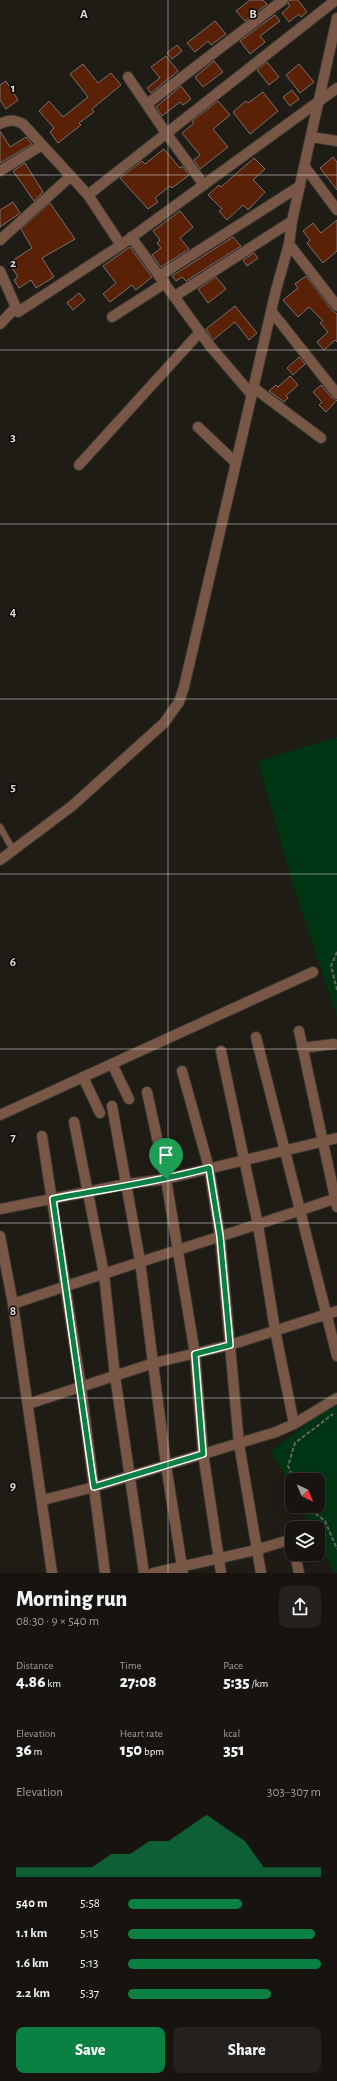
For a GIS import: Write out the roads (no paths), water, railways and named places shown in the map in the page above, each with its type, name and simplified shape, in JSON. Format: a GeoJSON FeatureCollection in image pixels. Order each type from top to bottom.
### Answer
{"type":"FeatureCollection","features":[{"type":"Feature","properties":{"kind":"street"},"geometry":{"type":"LineString","coordinates":[[147,104],[283,0]]}},
{"type":"Feature","properties":{"kind":"street"},"geometry":{"type":"LineString","coordinates":[[88,195],[336,0]]}},
{"type":"Feature","properties":{"kind":"street"},"geometry":{"type":"LineString","coordinates":[[0,860],[72,806],[164,723],[179,702],[184,687],[289,244],[292,221],[312,137],[337,18]]}},
{"type":"Feature","properties":{"kind":"street"},"geometry":{"type":"LineString","coordinates":[[128,77],[204,185]]}},
{"type":"Feature","properties":{"kind":"street"},"geometry":{"type":"LineString","coordinates":[[0,270],[18,312],[121,245],[337,88]]}},
{"type":"Feature","properties":{"kind":"street"},"geometry":{"type":"LineString","coordinates":[[0,124],[7,120],[16,121],[23,124],[88,195],[121,245]]}},
{"type":"Feature","properties":{"kind":"street"},"geometry":{"type":"LineString","coordinates":[[312,137],[337,141]]}},
{"type":"Feature","properties":{"kind":"street"},"geometry":{"type":"LineString","coordinates":[[0,171],[42,145]]}},
{"type":"Feature","properties":{"kind":"street"},"geometry":{"type":"LineString","coordinates":[[305,167],[337,210]]}},
{"type":"Feature","properties":{"kind":"street"},"geometry":{"type":"LineString","coordinates":[[0,240],[71,176]]}},
{"type":"Feature","properties":{"kind":"street"},"geometry":{"type":"LineString","coordinates":[[112,317],[162,280],[300,186]]}},
{"type":"Feature","properties":{"kind":"street"},"geometry":{"type":"LineString","coordinates":[[175,296],[292,221]]}},
{"type":"Feature","properties":{"kind":"street"},"geometry":{"type":"LineString","coordinates":[[131,237],[210,346],[253,392],[321,438]]}},
{"type":"Feature","properties":{"kind":"street"},"geometry":{"type":"LineString","coordinates":[[289,244],[337,306]]}},
{"type":"Feature","properties":{"kind":"street"},"geometry":{"type":"LineString","coordinates":[[0,324],[15,308]]}},
{"type":"Feature","properties":{"kind":"street"},"geometry":{"type":"LineString","coordinates":[[272,312],[337,394]]}},
{"type":"Feature","properties":{"kind":"street"},"geometry":{"type":"LineString","coordinates":[[78,465],[200,332]]}},
{"type":"Feature","properties":{"kind":"street"},"geometry":{"type":"LineString","coordinates":[[198,427],[236,463]]}},
{"type":"Feature","properties":{"kind":"street"},"geometry":{"type":"LineString","coordinates":[[0,1115],[313,972]]}},
{"type":"Feature","properties":{"kind":"street"},"geometry":{"type":"LineString","coordinates":[[13,1304],[140,1261],[336,1201],[299,1032]]}},
{"type":"Feature","properties":{"kind":"street"},"geometry":{"type":"LineString","coordinates":[[256,1036],[337,1356]]}},
{"type":"Feature","properties":{"kind":"street"},"geometry":{"type":"LineString","coordinates":[[302,1048],[334,1044]]}},
{"type":"Feature","properties":{"kind":"street"},"geometry":{"type":"LineString","coordinates":[[221,1051],[258,1225],[275,1330],[294,1424]]}},
{"type":"Feature","properties":{"kind":"street"},"geometry":{"type":"LineString","coordinates":[[112,1064],[129,1099]]}},
{"type":"Feature","properties":{"kind":"street"},"geometry":{"type":"LineString","coordinates":[[182,1071],[209,1168],[220,1236],[239,1444],[261,1573]]}},
{"type":"Feature","properties":{"kind":"street"},"geometry":{"type":"LineString","coordinates":[[83,1077],[100,1113]]}},
{"type":"Feature","properties":{"kind":"street"},"geometry":{"type":"LineString","coordinates":[[147,1092],[166,1179],[195,1354],[203,1454],[221,1573]]}},
{"type":"Feature","properties":{"kind":"street"},"geometry":{"type":"LineString","coordinates":[[112,1106],[140,1261],[166,1465],[183,1570]]}},
{"type":"Feature","properties":{"kind":"street"},"geometry":{"type":"LineString","coordinates":[[74,1122],[104,1274],[115,1376],[144,1573]]}},
{"type":"Feature","properties":{"kind":"street"},"geometry":{"type":"LineString","coordinates":[[42,1136],[81,1387],[105,1573]]}},
{"type":"Feature","properties":{"kind":"street"},"geometry":{"type":"LineString","coordinates":[[0,1209],[127,1184],[166,1179],[244,1160],[285,1152],[337,1138]]}},
{"type":"Feature","properties":{"kind":"street"},"geometry":{"type":"LineString","coordinates":[[0,1236],[13,1304],[43,1500],[52,1573]]}},
{"type":"Feature","properties":{"kind":"street"},"geometry":{"type":"LineString","coordinates":[[28,1404],[154,1363],[230,1345],[337,1311]]}},
{"type":"Feature","properties":{"kind":"street"},"geometry":{"type":"LineString","coordinates":[[43,1500],[94,1487],[129,1475],[276,1432],[294,1424],[337,1398]]}},
{"type":"Feature","properties":{"kind":"street"},"geometry":{"type":"LineString","coordinates":[[153,1573],[183,1570],[218,1558],[256,1550],[285,1541]]}},
{"type":"Feature","properties":{"kind":"street"},"geometry":{"type":"LineString","coordinates":[[296,1561],[299,1573]]}},
{"type":"Feature","properties":{"kind":"lane"},"geometry":{"type":"LineString","coordinates":[[0,827],[13,850]]}}]}
